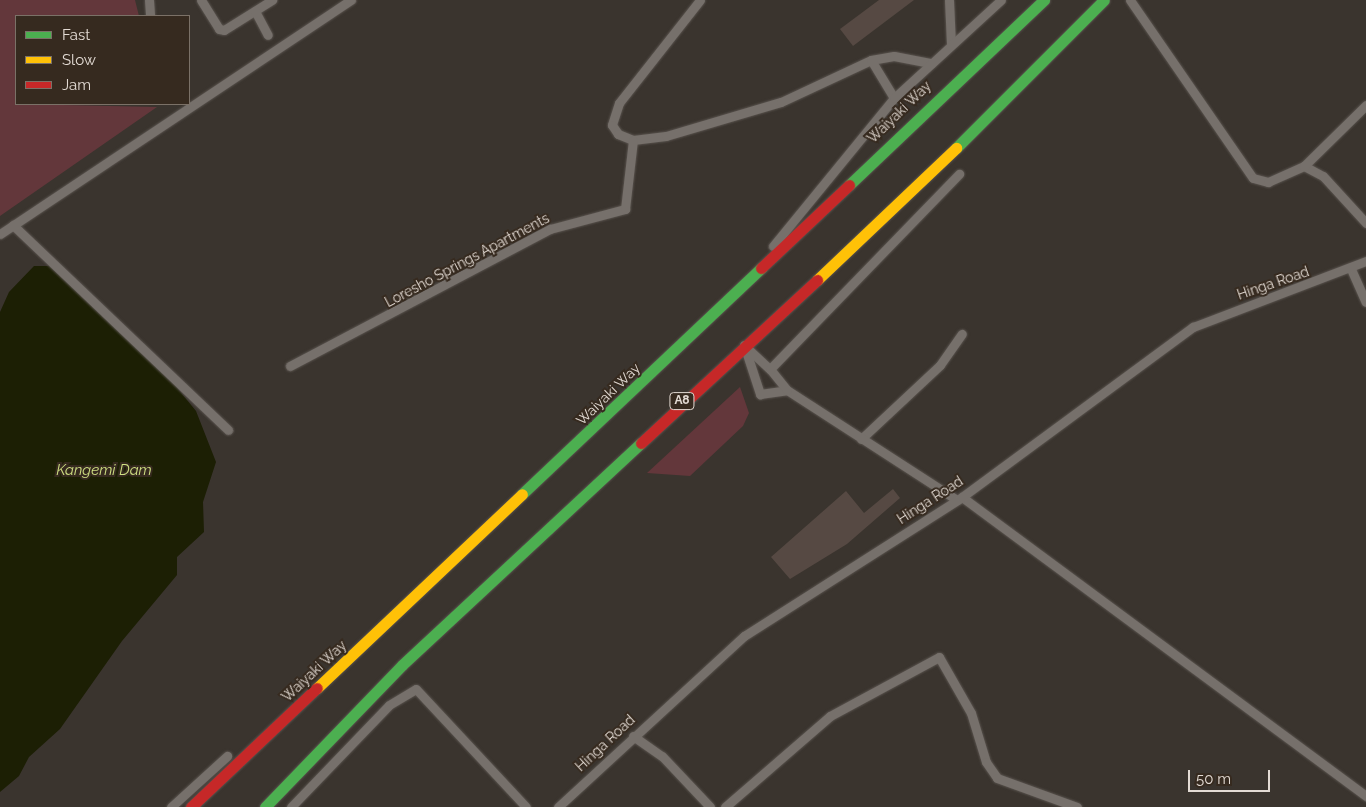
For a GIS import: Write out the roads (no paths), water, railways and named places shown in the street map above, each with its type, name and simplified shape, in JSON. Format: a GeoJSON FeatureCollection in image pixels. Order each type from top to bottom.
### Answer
{"type":"FeatureCollection","features":[{"type":"Feature","properties":{"kind":"highway","name":"Waiyaki Way"},"geometry":{"type":"LineString","coordinates":[[191,807],[581,440],[745,280],[1044,0]]}},
{"type":"Feature","properties":{"kind":"highway","name":"A8"},"geometry":{"type":"LineString","coordinates":[[265,807],[376,691],[1016,91],[1104,0]]}},
{"type":"Feature","properties":{"kind":"street"},"geometry":{"type":"LineString","coordinates":[[149,0],[150,15]]}},
{"type":"Feature","properties":{"kind":"street"},"geometry":{"type":"LineString","coordinates":[[201,0],[219,29],[272,0]]}},
{"type":"Feature","properties":{"kind":"street"},"geometry":{"type":"LineString","coordinates":[[0,234],[351,0]]}},
{"type":"Feature","properties":{"kind":"street"},"geometry":{"type":"LineString","coordinates":[[949,0],[951,44]]}},
{"type":"Feature","properties":{"kind":"street"},"geometry":{"type":"LineString","coordinates":[[745,280],[894,98],[1001,0]]}},
{"type":"Feature","properties":{"kind":"street"},"geometry":{"type":"LineString","coordinates":[[1130,0],[1253,178],[1268,182],[1304,166],[1366,105]]}},
{"type":"Feature","properties":{"kind":"street"},"geometry":{"type":"LineString","coordinates":[[695,2],[613,115],[614,130],[633,140],[666,136],[780,102],[871,60],[894,56],[931,63]]}},
{"type":"Feature","properties":{"kind":"street"},"geometry":{"type":"LineString","coordinates":[[255,11],[268,35]]}},
{"type":"Feature","properties":{"kind":"street"},"geometry":{"type":"LineString","coordinates":[[871,60],[894,98]]}},
{"type":"Feature","properties":{"kind":"street","name":"Loresho Springs Apartments"},"geometry":{"type":"LineString","coordinates":[[290,366],[550,229],[625,209],[633,140]]}},
{"type":"Feature","properties":{"kind":"street"},"geometry":{"type":"LineString","coordinates":[[1304,166],[1324,176],[1366,223]]}},
{"type":"Feature","properties":{"kind":"street"},"geometry":{"type":"LineString","coordinates":[[770,369],[959,174]]}},
{"type":"Feature","properties":{"kind":"street"},"geometry":{"type":"LineString","coordinates":[[13,225],[228,430]]}},
{"type":"Feature","properties":{"kind":"street","name":"Hinga Road"},"geometry":{"type":"LineString","coordinates":[[558,807],[633,736],[744,636],[960,498],[1202,321],[1351,269],[1366,261]]}},
{"type":"Feature","properties":{"kind":"street"},"geometry":{"type":"LineString","coordinates":[[1351,269],[1366,302]]}},
{"type":"Feature","properties":{"kind":"street"},"geometry":{"type":"LineString","coordinates":[[861,439],[940,365],[962,334]]}},
{"type":"Feature","properties":{"kind":"street"},"geometry":{"type":"LineString","coordinates":[[744,345],[770,369],[787,390],[861,439],[960,498],[1366,796]]}},
{"type":"Feature","properties":{"kind":"street"},"geometry":{"type":"LineString","coordinates":[[744,345],[760,394],[787,390]]}},
{"type":"Feature","properties":{"kind":"street"},"geometry":{"type":"LineString","coordinates":[[725,807],[830,716],[940,657],[971,713],[986,762],[997,778],[1077,807]]}},
{"type":"Feature","properties":{"kind":"street"},"geometry":{"type":"LineString","coordinates":[[291,807],[389,705],[411,689],[422,692],[526,807]]}},
{"type":"Feature","properties":{"kind":"street"},"geometry":{"type":"LineString","coordinates":[[376,691],[389,705]]}},
{"type":"Feature","properties":{"kind":"street"},"geometry":{"type":"LineString","coordinates":[[633,736],[662,756],[710,807]]}},
{"type":"Feature","properties":{"kind":"street"},"geometry":{"type":"LineString","coordinates":[[171,807],[228,756]]}},
{"type":"Feature","properties":{"kind":"water","name":"Kangemi Dam"},"geometry":{"type":"Polygon","coordinates":[[[34,266],[49,266],[160,367],[196,411],[216,462],[203,502],[204,532],[177,557],[177,575],[122,641],[60,729],[29,757],[19,776],[0,792],[0,312],[9,292],[34,266]]]}}]}
